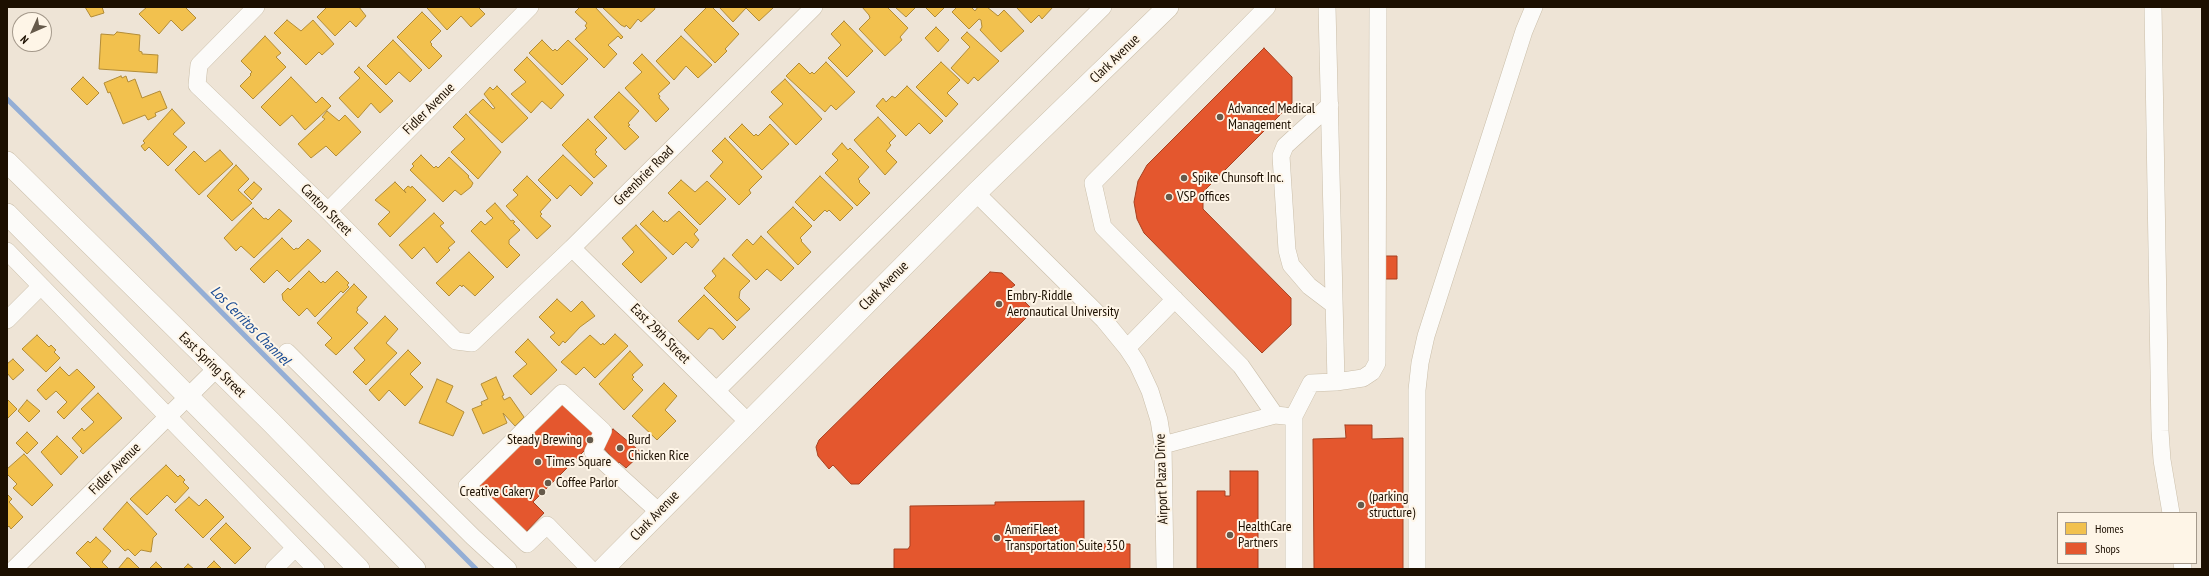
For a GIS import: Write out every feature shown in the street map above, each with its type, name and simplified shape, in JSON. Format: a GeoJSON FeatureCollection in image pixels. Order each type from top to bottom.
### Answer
{"type":"FeatureCollection","features":[{"type":"Feature","properties":{"kind":"main road","name":"Clark Avenue"},"geometry":{"type":"LineString","coordinates":[[603,569],[976,193],[1168,7]]}},
{"type":"Feature","properties":{"kind":"main road","name":"East Spring Street"},"geometry":{"type":"LineString","coordinates":[[7,162],[271,422],[415,569]]}},
{"type":"Feature","properties":{"kind":"main road"},"geometry":{"type":"LineString","coordinates":[[7,214],[359,569]]}},
{"type":"Feature","properties":{"kind":"street","name":"Canton Street"},"geometry":{"type":"LineString","coordinates":[[256,7],[199,65],[197,84],[328,212],[456,341],[472,344]]}},
{"type":"Feature","properties":{"kind":"street","name":"Fidler Avenue"},"geometry":{"type":"LineString","coordinates":[[328,212],[530,7]]}},
{"type":"Feature","properties":{"kind":"street","name":"Greenbrier Road"},"geometry":{"type":"LineString","coordinates":[[472,344],[572,248],[814,7]]}},
{"type":"Feature","properties":{"kind":"street"},"geometry":{"type":"LineString","coordinates":[[717,390],[1103,7]]}},
{"type":"Feature","properties":{"kind":"street"},"geometry":{"type":"LineString","coordinates":[[1267,7],[1093,183],[1103,227],[1240,366],[1275,415]]}},
{"type":"Feature","properties":{"kind":"street"},"geometry":{"type":"LineString","coordinates":[[1327,7],[1336,382]]}},
{"type":"Feature","properties":{"kind":"street"},"geometry":{"type":"LineString","coordinates":[[1294,569],[1294,416],[1311,383],[1336,382],[1363,378],[1372,372],[1377,362],[1378,7]]}},
{"type":"Feature","properties":{"kind":"street"},"geometry":{"type":"LineString","coordinates":[[1417,569],[1416,390],[1420,363],[1428,329],[1524,31],[1534,7]]}},
{"type":"Feature","properties":{"kind":"street"},"geometry":{"type":"LineString","coordinates":[[2153,7],[2160,432],[2162,460],[2171,512]]}},
{"type":"Feature","properties":{"kind":"street"},"geometry":{"type":"LineString","coordinates":[[1330,104],[1285,146],[1281,156],[1288,250],[1291,265],[1309,286],[1334,305]]}},
{"type":"Feature","properties":{"kind":"street","name":"Airport Plaza Drive"},"geometry":{"type":"LineString","coordinates":[[976,193],[1104,320],[1127,348],[1150,392],[1159,420],[1163,445],[1165,569]]}},
{"type":"Feature","properties":{"kind":"street","name":"East 29th Street"},"geometry":{"type":"LineString","coordinates":[[572,248],[748,422]]}},
{"type":"Feature","properties":{"kind":"street"},"geometry":{"type":"LineString","coordinates":[[7,251],[316,569]]}},
{"type":"Feature","properties":{"kind":"street"},"geometry":{"type":"LineString","coordinates":[[7,320],[42,286]]}},
{"type":"Feature","properties":{"kind":"street"},"geometry":{"type":"LineString","coordinates":[[1127,348],[1175,299]]}},
{"type":"Feature","properties":{"kind":"street"},"geometry":{"type":"LineString","coordinates":[[287,352],[400,466],[508,569]]}},
{"type":"Feature","properties":{"kind":"street","name":"Fidler Avenue"},"geometry":{"type":"LineString","coordinates":[[14,569],[216,369]]}},
{"type":"Feature","properties":{"kind":"street"},"geometry":{"type":"LineString","coordinates":[[590,569],[547,525],[527,544],[467,486],[562,393],[603,431],[593,452],[659,512]]}},
{"type":"Feature","properties":{"kind":"street"},"geometry":{"type":"LineString","coordinates":[[1163,445],[1275,415],[1294,416]]}},
{"type":"Feature","properties":{"kind":"street"},"geometry":{"type":"LineString","coordinates":[[274,569],[295,548]]}},
{"type":"Feature","properties":{"kind":"building: Homes"},"geometry":{"type":"Polygon","coordinates":[[[85,7],[102,7],[104,13],[91,17],[85,7]]]}},
{"type":"Feature","properties":{"kind":"building: Homes"},"geometry":{"type":"Polygon","coordinates":[[[147,7],[185,7],[196,18],[182,31],[171,20],[159,34],[139,14],[147,7]]]}},
{"type":"Feature","properties":{"kind":"building: Homes"},"geometry":{"type":"Polygon","coordinates":[[[327,7],[359,7],[366,16],[356,27],[350,21],[335,36],[317,17],[327,7]]]}},
{"type":"Feature","properties":{"kind":"building: Homes"},"geometry":{"type":"Polygon","coordinates":[[[478,7],[485,14],[471,27],[461,16],[447,30],[427,8],[478,7]]]}},
{"type":"Feature","properties":{"kind":"building: Homes"},"geometry":{"type":"Polygon","coordinates":[[[580,7],[595,7],[623,37],[621,39],[618,36],[608,45],[617,54],[604,68],[575,39],[587,28],[585,26],[587,23],[575,12],[580,7]]]}},
{"type":"Feature","properties":{"kind":"building: Homes"},"geometry":{"type":"Polygon","coordinates":[[[602,7],[654,7],[655,9],[641,22],[638,19],[630,29],[626,25],[625,27],[621,25],[602,7]]]}},
{"type":"Feature","properties":{"kind":"building: Homes"},"geometry":{"type":"Polygon","coordinates":[[[707,7],[712,7],[739,34],[725,49],[727,51],[715,63],[684,30],[707,7]]]}},
{"type":"Feature","properties":{"kind":"building: Homes"},"geometry":{"type":"Polygon","coordinates":[[[719,7],[773,8],[759,21],[746,8],[733,22],[719,7]]]}},
{"type":"Feature","properties":{"kind":"building: Homes"},"geometry":{"type":"Polygon","coordinates":[[[862,7],[887,7],[908,28],[900,37],[902,40],[885,56],[859,29],[870,18],[862,7]]]}},
{"type":"Feature","properties":{"kind":"building: Homes"},"geometry":{"type":"Polygon","coordinates":[[[895,7],[915,7],[915,8],[906,17],[895,7]]]}},
{"type":"Feature","properties":{"kind":"building: Homes"},"geometry":{"type":"Polygon","coordinates":[[[925,7],[945,7],[935,17],[925,7]]]}},
{"type":"Feature","properties":{"kind":"building: Homes"},"geometry":{"type":"Polygon","coordinates":[[[957,7],[971,7],[975,11],[978,7],[987,7],[998,16],[1004,10],[1024,31],[1001,52],[980,30],[982,27],[981,20],[979,19],[969,29],[952,12],[957,7]]]}},
{"type":"Feature","properties":{"kind":"building: Homes"},"geometry":{"type":"Polygon","coordinates":[[[1016,7],[1053,7],[1042,19],[1039,15],[1031,23],[1016,7]]]}},
{"type":"Feature","properties":{"kind":"building: Homes"},"geometry":{"type":"Polygon","coordinates":[[[422,12],[441,31],[430,42],[442,56],[429,69],[397,37],[422,12]]]}},
{"type":"Feature","properties":{"kind":"building: Homes"},"geometry":{"type":"Polygon","coordinates":[[[287,20],[301,31],[313,20],[334,44],[322,55],[319,52],[306,65],[274,33],[287,20]]]}},
{"type":"Feature","properties":{"kind":"building: Homes"},"geometry":{"type":"Polygon","coordinates":[[[844,21],[873,51],[847,77],[828,58],[841,45],[831,34],[844,21]]]}},
{"type":"Feature","properties":{"kind":"building: Homes"},"geometry":{"type":"Polygon","coordinates":[[[936,27],[949,40],[938,52],[925,38],[936,27]]]}},
{"type":"Feature","properties":{"kind":"building: Homes"},"geometry":{"type":"Polygon","coordinates":[[[117,32],[140,35],[139,51],[142,52],[142,54],[158,55],[157,73],[99,69],[101,34],[114,35],[117,32]]]}},
{"type":"Feature","properties":{"kind":"building: Homes"},"geometry":{"type":"Polygon","coordinates":[[[967,32],[999,61],[978,81],[974,77],[968,84],[951,68],[970,47],[961,38],[967,32]]]}},
{"type":"Feature","properties":{"kind":"building: Homes"},"geometry":{"type":"Polygon","coordinates":[[[265,36],[281,53],[276,57],[286,67],[253,99],[240,86],[252,72],[241,61],[265,36]]]}},
{"type":"Feature","properties":{"kind":"building: Homes"},"geometry":{"type":"Polygon","coordinates":[[[681,36],[712,65],[698,78],[686,66],[674,80],[656,61],[681,36]]]}},
{"type":"Feature","properties":{"kind":"building: Homes"},"geometry":{"type":"Polygon","coordinates":[[[393,40],[422,70],[410,82],[399,72],[386,85],[367,66],[393,40]]]}},
{"type":"Feature","properties":{"kind":"building: Homes"},"geometry":{"type":"Polygon","coordinates":[[[542,40],[553,51],[555,49],[557,51],[568,40],[588,59],[562,85],[529,53],[542,40]]]}},
{"type":"Feature","properties":{"kind":"building: Homes"},"geometry":{"type":"Polygon","coordinates":[[[642,54],[670,83],[658,94],[660,96],[659,98],[669,109],[656,122],[625,88],[642,72],[633,63],[642,54]]]}},
{"type":"Feature","properties":{"kind":"building: Homes"},"geometry":{"type":"Polygon","coordinates":[[[527,57],[564,95],[551,109],[542,101],[531,113],[511,94],[526,82],[514,70],[527,57]]]}},
{"type":"Feature","properties":{"kind":"building: Homes"},"geometry":{"type":"Polygon","coordinates":[[[826,62],[855,92],[836,110],[831,105],[825,112],[786,76],[799,63],[810,74],[812,72],[814,74],[826,62]]]}},
{"type":"Feature","properties":{"kind":"building: Homes"},"geometry":{"type":"Polygon","coordinates":[[[941,62],[960,80],[947,93],[958,104],[946,117],[916,87],[941,62]]]}},
{"type":"Feature","properties":{"kind":"building: Homes"},"geometry":{"type":"Polygon","coordinates":[[[359,67],[393,101],[380,113],[371,103],[358,118],[339,98],[360,78],[354,72],[359,67]]]}},
{"type":"Feature","properties":{"kind":"building: Homes"},"geometry":{"type":"Polygon","coordinates":[[[121,76],[122,78],[126,76],[128,82],[135,79],[142,98],[160,91],[167,108],[155,113],[156,116],[148,120],[145,115],[123,124],[110,92],[108,93],[104,83],[121,76]]]}},
{"type":"Feature","properties":{"kind":"building: Homes"},"geometry":{"type":"Polygon","coordinates":[[[83,77],[99,93],[87,105],[71,89],[83,77]]]}},
{"type":"Feature","properties":{"kind":"building: Homes"},"geometry":{"type":"Polygon","coordinates":[[[291,77],[316,103],[322,97],[331,106],[305,130],[292,115],[280,126],[261,107],[291,77]]]}},
{"type":"Feature","properties":{"kind":"building: Homes"},"geometry":{"type":"Polygon","coordinates":[[[785,79],[822,119],[796,145],[769,117],[783,104],[771,92],[785,79]]]}},
{"type":"Feature","properties":{"kind":"building: Homes"},"geometry":{"type":"Polygon","coordinates":[[[497,86],[528,118],[502,143],[469,112],[483,99],[493,109],[495,108],[484,94],[490,87],[493,90],[497,86]]]}},
{"type":"Feature","properties":{"kind":"building: Homes"},"geometry":{"type":"Polygon","coordinates":[[[907,86],[943,121],[930,134],[919,123],[906,136],[876,106],[883,98],[886,102],[892,96],[895,98],[907,86]]]}},
{"type":"Feature","properties":{"kind":"building: Homes"},"geometry":{"type":"Polygon","coordinates":[[[619,92],[639,111],[628,123],[630,125],[628,126],[639,137],[625,150],[594,117],[619,92]]]}},
{"type":"Feature","properties":{"kind":"building: Homes"},"geometry":{"type":"Polygon","coordinates":[[[172,109],[185,123],[173,134],[187,147],[168,166],[149,147],[145,151],[141,146],[145,143],[143,141],[172,109]]]}},
{"type":"Feature","properties":{"kind":"building: Homes"},"geometry":{"type":"Polygon","coordinates":[[[327,111],[339,121],[345,115],[361,132],[336,156],[326,146],[311,158],[298,144],[325,119],[322,117],[327,111]]]}},
{"type":"Feature","properties":{"kind":"building: Homes"},"geometry":{"type":"Polygon","coordinates":[[[466,114],[501,152],[478,179],[451,152],[465,139],[453,127],[466,114]]]}},
{"type":"Feature","properties":{"kind":"building: Homes"},"geometry":{"type":"Polygon","coordinates":[[[878,117],[896,136],[889,143],[891,145],[886,151],[897,162],[885,175],[854,140],[878,117]]]}},
{"type":"Feature","properties":{"kind":"building: Homes"},"geometry":{"type":"Polygon","coordinates":[[[588,119],[607,138],[595,150],[597,152],[595,154],[607,166],[594,178],[562,145],[588,119]]]}},
{"type":"Feature","properties":{"kind":"building: Homes"},"geometry":{"type":"Polygon","coordinates":[[[742,124],[754,136],[756,134],[758,136],[770,124],[789,144],[762,170],[729,137],[742,124]]]}},
{"type":"Feature","properties":{"kind":"building: Homes"},"geometry":{"type":"Polygon","coordinates":[[[725,138],[762,177],[749,190],[751,193],[739,205],[710,176],[723,162],[712,151],[725,138]]]}},
{"type":"Feature","properties":{"kind":"building: Homes"},"geometry":{"type":"Polygon","coordinates":[[[842,143],[848,150],[850,148],[869,167],[858,179],[870,193],[857,206],[825,173],[838,160],[832,154],[842,143]]]}},
{"type":"Feature","properties":{"kind":"building: Homes"},"geometry":{"type":"Polygon","coordinates":[[[220,150],[233,164],[199,195],[175,170],[194,151],[205,162],[220,150]]]}},
{"type":"Feature","properties":{"kind":"building: Homes"},"geometry":{"type":"Polygon","coordinates":[[[421,155],[434,168],[436,166],[438,168],[449,157],[469,176],[468,177],[473,183],[471,187],[461,195],[455,190],[443,202],[410,170],[414,166],[412,164],[421,155]]]}},
{"type":"Feature","properties":{"kind":"building: Homes"},"geometry":{"type":"Polygon","coordinates":[[[563,155],[593,183],[581,196],[570,185],[557,199],[538,180],[563,155]]]}},
{"type":"Feature","properties":{"kind":"building: Homes"},"geometry":{"type":"Polygon","coordinates":[[[236,165],[249,179],[238,190],[252,203],[232,221],[207,196],[236,165]]]}},
{"type":"Feature","properties":{"kind":"building: Homes"},"geometry":{"type":"Polygon","coordinates":[[[527,176],[551,200],[540,212],[542,214],[540,216],[551,226],[537,239],[506,206],[518,195],[513,190],[527,176]]]}},
{"type":"Feature","properties":{"kind":"building: Homes"},"geometry":{"type":"Polygon","coordinates":[[[820,176],[853,208],[840,221],[829,210],[827,212],[825,210],[814,221],[795,202],[820,176]]]}},
{"type":"Feature","properties":{"kind":"building: Homes"},"geometry":{"type":"Polygon","coordinates":[[[681,180],[695,192],[707,181],[726,199],[700,225],[668,193],[681,180]]]}},
{"type":"Feature","properties":{"kind":"building: Homes"},"geometry":{"type":"Polygon","coordinates":[[[254,182],[262,189],[252,200],[244,192],[254,182]]]}},
{"type":"Feature","properties":{"kind":"building: Homes"},"geometry":{"type":"Polygon","coordinates":[[[395,182],[406,193],[404,190],[408,186],[411,188],[412,186],[426,200],[390,237],[378,224],[390,212],[375,200],[395,182]]]}},
{"type":"Feature","properties":{"kind":"building: Homes"},"geometry":{"type":"Polygon","coordinates":[[[495,203],[511,221],[513,220],[515,222],[513,223],[520,230],[509,240],[509,244],[520,255],[507,268],[471,231],[481,221],[485,225],[493,218],[486,211],[495,203]]]}},
{"type":"Feature","properties":{"kind":"building: Homes"},"geometry":{"type":"Polygon","coordinates":[[[793,207],[812,226],[800,238],[811,252],[798,265],[767,232],[793,207]]]}},
{"type":"Feature","properties":{"kind":"building: Homes"},"geometry":{"type":"Polygon","coordinates":[[[253,208],[264,219],[266,218],[268,220],[279,209],[292,221],[254,258],[241,246],[236,251],[224,238],[253,208]]]}},
{"type":"Feature","properties":{"kind":"building: Homes"},"geometry":{"type":"Polygon","coordinates":[[[653,211],[664,222],[665,220],[667,222],[679,211],[698,230],[694,234],[699,240],[692,248],[686,242],[673,255],[640,224],[653,211]]]}},
{"type":"Feature","properties":{"kind":"building: Homes"},"geometry":{"type":"Polygon","coordinates":[[[434,213],[444,223],[440,226],[455,242],[448,248],[450,250],[437,263],[424,247],[412,259],[399,245],[434,213]]]}},
{"type":"Feature","properties":{"kind":"building: Homes"},"geometry":{"type":"Polygon","coordinates":[[[636,225],[667,258],[641,283],[622,264],[634,252],[622,238],[636,225]]]}},
{"type":"Feature","properties":{"kind":"building: Homes"},"geometry":{"type":"Polygon","coordinates":[[[761,236],[794,268],[781,281],[767,269],[756,280],[732,255],[747,239],[753,245],[761,236]]]}},
{"type":"Feature","properties":{"kind":"building: Homes"},"geometry":{"type":"Polygon","coordinates":[[[282,238],[294,250],[296,248],[298,249],[308,239],[321,251],[289,282],[277,270],[264,283],[250,269],[282,238]]]}},
{"type":"Feature","properties":{"kind":"building: Homes"},"geometry":{"type":"Polygon","coordinates":[[[469,252],[494,277],[475,296],[463,285],[462,287],[460,285],[449,296],[436,283],[469,252]]]}},
{"type":"Feature","properties":{"kind":"building: Homes"},"geometry":{"type":"Polygon","coordinates":[[[724,258],[750,281],[740,291],[739,298],[750,309],[737,321],[704,288],[716,276],[712,271],[724,258]]]}},
{"type":"Feature","properties":{"kind":"building: Homes"},"geometry":{"type":"Polygon","coordinates":[[[309,271],[321,283],[323,281],[325,283],[337,271],[349,283],[347,285],[349,287],[343,293],[341,291],[315,317],[307,308],[299,316],[283,300],[282,294],[288,288],[290,290],[309,271]]]}},
{"type":"Feature","properties":{"kind":"building: Homes"},"geometry":{"type":"Polygon","coordinates":[[[354,284],[367,297],[357,308],[358,310],[356,312],[368,323],[336,355],[325,345],[332,338],[317,323],[354,284]]]}},
{"type":"Feature","properties":{"kind":"building: Homes"},"geometry":{"type":"Polygon","coordinates":[[[704,295],[736,327],[723,340],[713,329],[709,328],[698,340],[678,321],[704,295]]]}},
{"type":"Feature","properties":{"kind":"building: Homes"},"geometry":{"type":"Polygon","coordinates":[[[557,299],[571,312],[582,301],[595,316],[580,327],[565,343],[563,341],[559,346],[550,337],[555,333],[539,317],[557,299]]]}},
{"type":"Feature","properties":{"kind":"building: Homes"},"geometry":{"type":"Polygon","coordinates":[[[385,316],[398,329],[386,343],[397,353],[366,385],[353,372],[365,360],[354,348],[385,316]]]}},
{"type":"Feature","properties":{"kind":"building: Homes"},"geometry":{"type":"Polygon","coordinates":[[[615,334],[628,346],[595,378],[584,367],[576,375],[561,362],[590,335],[601,345],[603,343],[604,345],[615,334]]]}},
{"type":"Feature","properties":{"kind":"building: Homes"},"geometry":{"type":"Polygon","coordinates":[[[37,335],[49,347],[51,345],[56,350],[54,352],[60,358],[46,372],[22,349],[37,335]]]}},
{"type":"Feature","properties":{"kind":"building: Homes"},"geometry":{"type":"Polygon","coordinates":[[[528,339],[557,370],[531,395],[513,376],[527,364],[515,352],[528,339]]]}},
{"type":"Feature","properties":{"kind":"building: Homes"},"geometry":{"type":"Polygon","coordinates":[[[408,350],[421,363],[410,374],[423,387],[405,406],[389,390],[379,401],[369,390],[408,350]]]}},
{"type":"Feature","properties":{"kind":"building: Homes"},"geometry":{"type":"Polygon","coordinates":[[[630,351],[643,365],[632,375],[634,377],[632,379],[643,390],[624,410],[599,384],[630,351]]]}},
{"type":"Feature","properties":{"kind":"building: Homes"},"geometry":{"type":"Polygon","coordinates":[[[13,359],[24,370],[13,380],[7,373],[7,364],[13,359]]]}},
{"type":"Feature","properties":{"kind":"building: Homes"},"geometry":{"type":"Polygon","coordinates":[[[60,367],[69,376],[77,369],[95,387],[64,419],[57,412],[67,402],[56,391],[46,400],[37,390],[60,367]]]}},
{"type":"Feature","properties":{"kind":"building: Homes"},"geometry":{"type":"Polygon","coordinates":[[[496,377],[504,395],[502,396],[504,400],[510,397],[524,417],[515,426],[503,413],[507,423],[483,434],[472,409],[482,405],[481,402],[488,399],[481,384],[496,377]]]}},
{"type":"Feature","properties":{"kind":"building: Homes"},"geometry":{"type":"Polygon","coordinates":[[[437,379],[453,386],[446,402],[464,412],[453,436],[419,423],[437,379]]]}},
{"type":"Feature","properties":{"kind":"building: Homes"},"geometry":{"type":"Polygon","coordinates":[[[664,383],[677,396],[665,410],[676,421],[657,440],[632,416],[664,383]]]}},
{"type":"Feature","properties":{"kind":"building: Homes"},"geometry":{"type":"Polygon","coordinates":[[[98,393],[122,418],[83,454],[80,451],[82,449],[72,438],[82,428],[84,431],[94,422],[81,409],[98,393]]]}},
{"type":"Feature","properties":{"kind":"building: Homes"},"geometry":{"type":"Polygon","coordinates":[[[7,399],[17,409],[7,419],[7,399]]]}},
{"type":"Feature","properties":{"kind":"building: Homes"},"geometry":{"type":"Polygon","coordinates":[[[27,400],[40,411],[29,422],[18,411],[27,400]]]}},
{"type":"Feature","properties":{"kind":"building: Homes"},"geometry":{"type":"Polygon","coordinates":[[[27,432],[38,443],[27,454],[16,443],[27,432]]]}},
{"type":"Feature","properties":{"kind":"building: Homes"},"geometry":{"type":"Polygon","coordinates":[[[57,436],[78,457],[61,475],[41,452],[57,436]]]}},
{"type":"Feature","properties":{"kind":"building: Homes"},"geometry":{"type":"Polygon","coordinates":[[[24,454],[53,485],[32,506],[13,488],[17,484],[7,474],[7,469],[24,454]]]}},
{"type":"Feature","properties":{"kind":"building: Homes"},"geometry":{"type":"Polygon","coordinates":[[[166,465],[178,477],[180,475],[185,480],[183,482],[189,488],[175,503],[167,495],[147,515],[130,499],[166,465]]]}},
{"type":"Feature","properties":{"kind":"building: Homes"},"geometry":{"type":"Polygon","coordinates":[[[7,494],[12,499],[9,502],[23,517],[11,529],[9,526],[7,528],[7,494]]]}},
{"type":"Feature","properties":{"kind":"building: Homes"},"geometry":{"type":"Polygon","coordinates":[[[189,497],[199,506],[206,499],[224,517],[203,538],[175,510],[189,497]]]}},
{"type":"Feature","properties":{"kind":"building: Homes"},"geometry":{"type":"Polygon","coordinates":[[[127,502],[157,534],[153,538],[151,552],[141,550],[135,556],[128,549],[125,551],[103,529],[127,502]]]}},
{"type":"Feature","properties":{"kind":"building: Homes"},"geometry":{"type":"Polygon","coordinates":[[[226,523],[251,548],[235,564],[210,539],[226,523]]]}},
{"type":"Feature","properties":{"kind":"building: Homes"},"geometry":{"type":"Polygon","coordinates":[[[96,537],[111,551],[102,562],[109,569],[90,569],[91,568],[76,553],[88,541],[90,543],[96,537]]]}},
{"type":"Feature","properties":{"kind":"building: Homes"},"geometry":{"type":"Polygon","coordinates":[[[127,558],[129,558],[140,569],[118,569],[127,558]]]}},
{"type":"Feature","properties":{"kind":"building: Homes"},"geometry":{"type":"Polygon","coordinates":[[[214,561],[222,569],[206,569],[214,561]]]}},
{"type":"Feature","properties":{"kind":"building: Homes"},"geometry":{"type":"Polygon","coordinates":[[[156,562],[163,569],[149,569],[156,562]]]}},
{"type":"Feature","properties":{"kind":"building: Homes"},"geometry":{"type":"Polygon","coordinates":[[[188,564],[194,569],[183,569],[188,564]]]}},
{"type":"Feature","properties":{"kind":"building: Shops","name":"VSP offices"},"geometry":{"type":"Polygon","coordinates":[[[1264,48],[1292,77],[1292,103],[1203,192],[1203,209],[1291,298],[1291,325],[1262,353],[1144,233],[1137,219],[1134,202],[1138,181],[1147,165],[1264,48]]]}},
{"type":"Feature","properties":{"kind":"building: Shops"},"geometry":{"type":"Polygon","coordinates":[[[1384,256],[1397,256],[1397,279],[1384,279],[1384,256]]]}},
{"type":"Feature","properties":{"kind":"building: Shops"},"geometry":{"type":"Polygon","coordinates":[[[990,272],[1002,273],[1015,285],[1011,288],[1030,307],[1030,314],[859,484],[851,484],[833,465],[829,469],[818,456],[816,447],[819,440],[990,272]]]}},
{"type":"Feature","properties":{"kind":"building: Shops","name":"Times Square"},"geometry":{"type":"Polygon","coordinates":[[[564,402],[598,437],[533,502],[544,513],[524,534],[478,487],[564,402]]]}},
{"type":"Feature","properties":{"kind":"building: Shops","name":"(parking structure)"},"geometry":{"type":"Polygon","coordinates":[[[1345,425],[1372,425],[1372,439],[1403,438],[1403,569],[1314,569],[1313,439],[1346,438],[1345,425]]]}},
{"type":"Feature","properties":{"kind":"building: Shops","name":"Burd Chicken Rice"},"geometry":{"type":"Polygon","coordinates":[[[613,429],[642,453],[626,468],[619,462],[618,464],[600,444],[613,429]]]}},
{"type":"Feature","properties":{"kind":"building: Shops"},"geometry":{"type":"Polygon","coordinates":[[[1230,471],[1258,471],[1258,569],[1197,569],[1197,491],[1225,491],[1225,496],[1230,496],[1230,471]]]}},
{"type":"Feature","properties":{"kind":"building: Shops","name":"AmeriFleet Transportation Suite 350"},"geometry":{"type":"Polygon","coordinates":[[[1084,501],[1084,544],[1130,544],[1130,569],[894,569],[894,549],[908,549],[910,546],[910,506],[995,505],[995,502],[1084,501]]]}},
{"type":"Feature","properties":{"kind":"waterway","name":"Los Cerritos Channel"},"geometry":{"type":"LineString","coordinates":[[7,99],[151,241],[476,569]]}},
{"type":"Feature","properties":{"kind":"place","name":"Advanced Medical Management"},"geometry":{"type":"Point","coordinates":[1220,117]}},
{"type":"Feature","properties":{"kind":"place","name":"Spike Chunsoft Inc."},"geometry":{"type":"Point","coordinates":[1184,178]}},
{"type":"Feature","properties":{"kind":"place","name":"VSP offices"},"geometry":{"type":"Point","coordinates":[1169,197]}},
{"type":"Feature","properties":{"kind":"place","name":"Embry-Riddle Aeronautical University"},"geometry":{"type":"Point","coordinates":[999,304]}},
{"type":"Feature","properties":{"kind":"place","name":"Steady Brewing"},"geometry":{"type":"Point","coordinates":[590,440]}},
{"type":"Feature","properties":{"kind":"place","name":"Burd Chicken Rice"},"geometry":{"type":"Point","coordinates":[620,448]}},
{"type":"Feature","properties":{"kind":"place","name":"Times Square"},"geometry":{"type":"Point","coordinates":[538,462]}},
{"type":"Feature","properties":{"kind":"place","name":"Coffee Parlor"},"geometry":{"type":"Point","coordinates":[548,483]}},
{"type":"Feature","properties":{"kind":"place","name":"Creative Cakery"},"geometry":{"type":"Point","coordinates":[542,492]}},
{"type":"Feature","properties":{"kind":"place","name":"(parking structure)"},"geometry":{"type":"Point","coordinates":[1361,505]}},
{"type":"Feature","properties":{"kind":"place","name":"HealthCare Partners"},"geometry":{"type":"Point","coordinates":[1230,535]}},
{"type":"Feature","properties":{"kind":"place","name":"AmeriFleet Transportation Suite 350"},"geometry":{"type":"Point","coordinates":[997,538]}}]}
